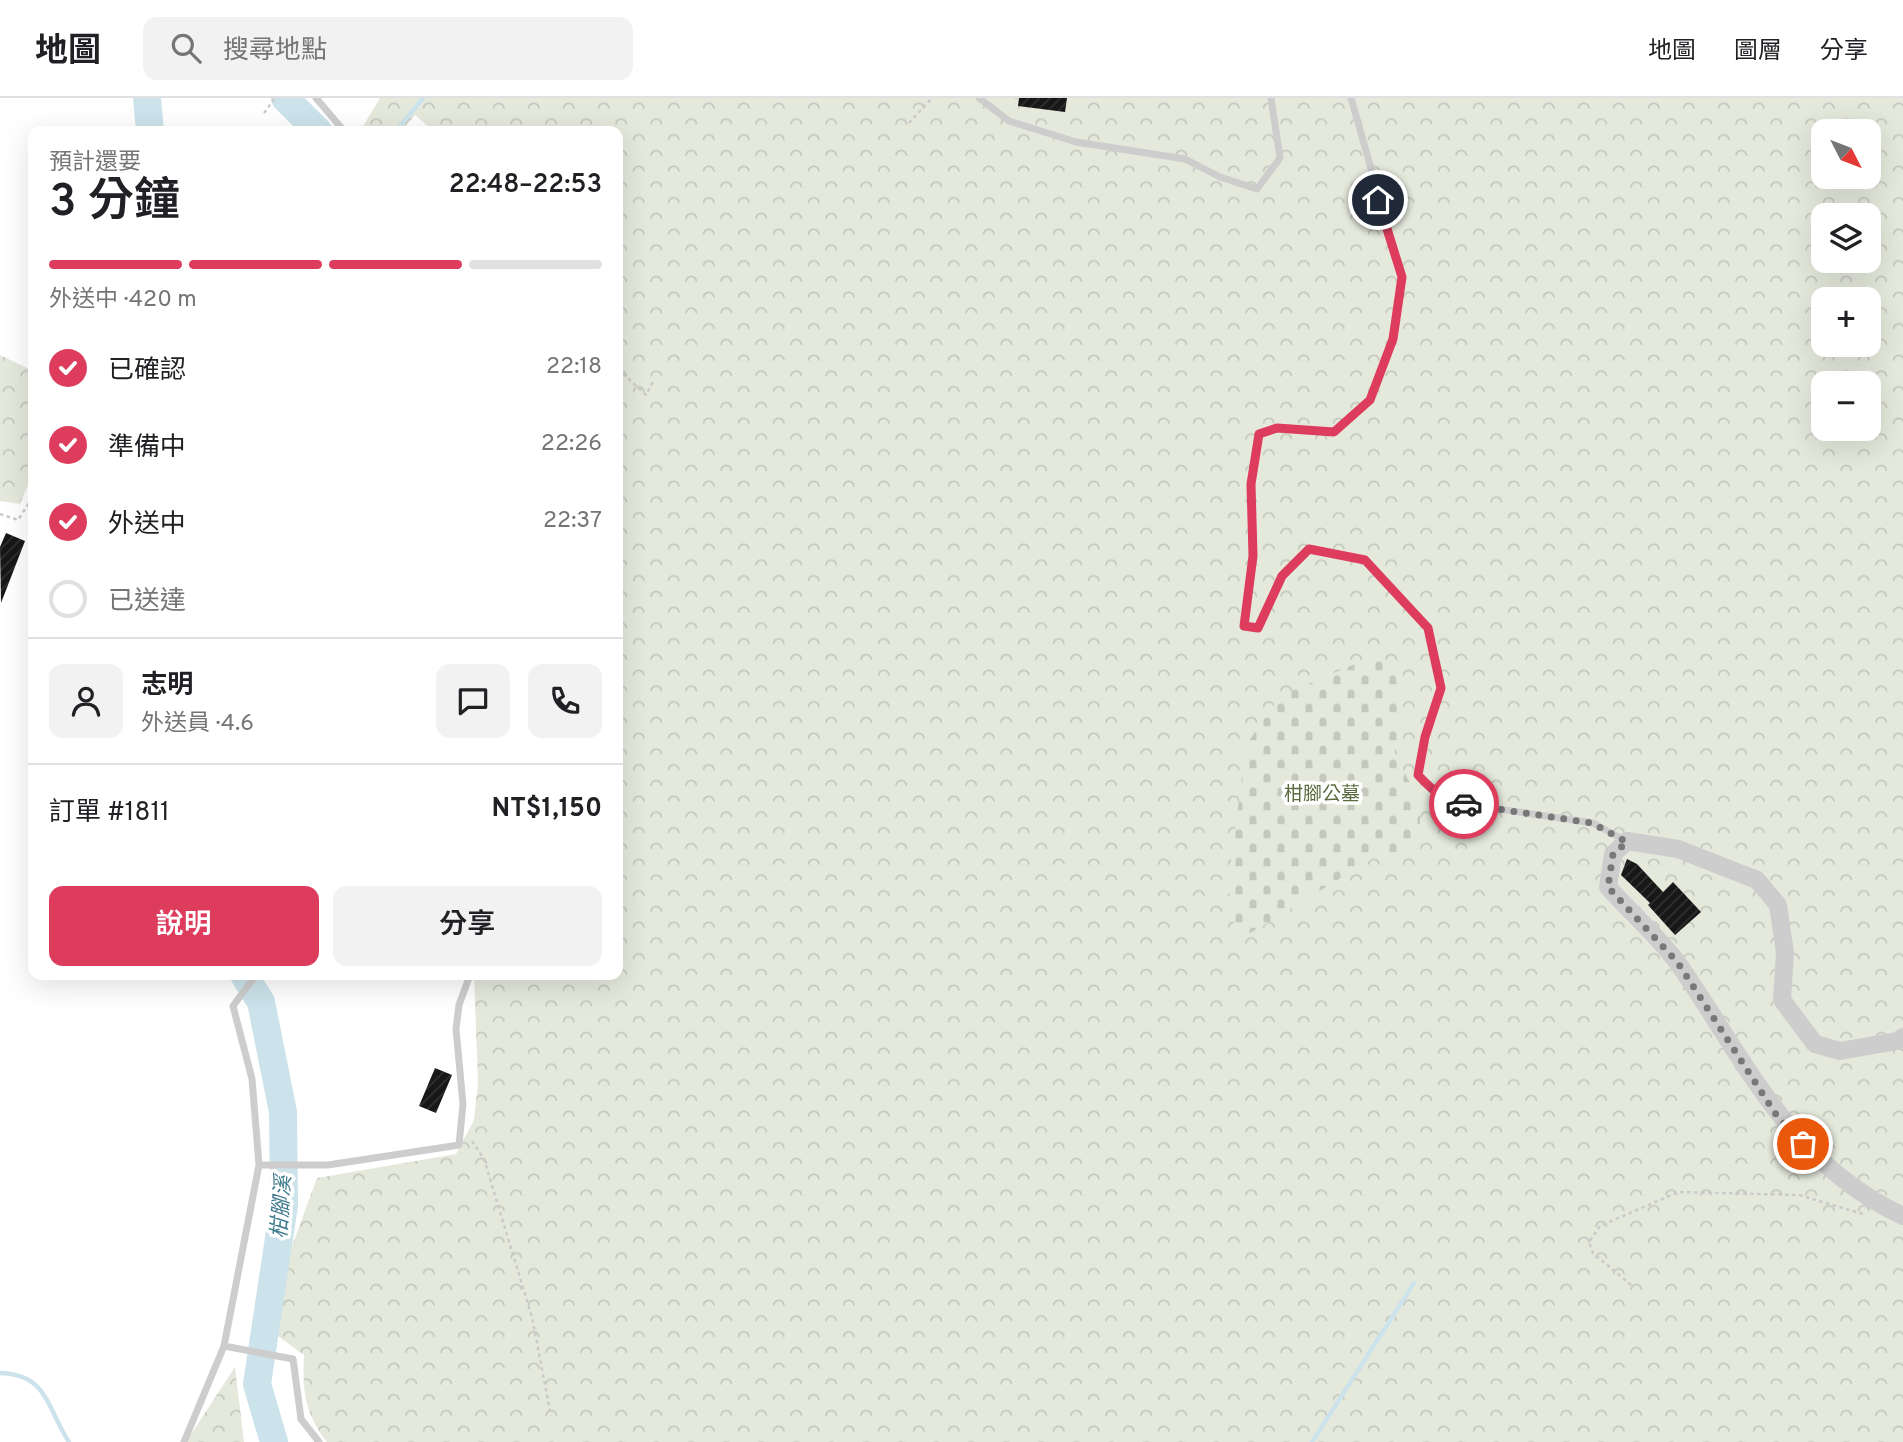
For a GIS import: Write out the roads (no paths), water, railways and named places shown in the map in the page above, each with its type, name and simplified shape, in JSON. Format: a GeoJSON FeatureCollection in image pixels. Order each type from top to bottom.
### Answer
{"type":"FeatureCollection","features":[{"type":"Feature","properties":{"kind":"street"},"geometry":{"type":"LineString","coordinates":[[1903,1037],[1897,1041],[1840,1051],[1815,1044],[1782,1000],[1784,953],[1778,905],[1757,880],[1678,849],[1627,842],[1613,854],[1608,887],[1678,963],[1777,1116],[1841,1180],[1903,1216]]}},
{"type":"Feature","properties":{"kind":"lane"},"geometry":{"type":"LineString","coordinates":[[316,98],[340,126]]}},
{"type":"Feature","properties":{"kind":"lane"},"geometry":{"type":"LineString","coordinates":[[979,98],[1009,121],[1076,142],[1185,159],[1220,177],[1257,189],[1280,158],[1271,98]]}},
{"type":"Feature","properties":{"kind":"lane"},"geometry":{"type":"LineString","coordinates":[[1351,98],[1402,277],[1393,339],[1370,400],[1334,432],[1277,428],[1259,434],[1251,484],[1253,556],[1244,626],[1258,628],[1282,576],[1309,549],[1365,560],[1428,628],[1441,688],[1425,737],[1418,775],[1432,790],[1452,802],[1592,823],[1627,842]]}},
{"type":"Feature","properties":{"kind":"lane"},"geometry":{"type":"LineString","coordinates":[[184,1442],[225,1346],[259,1165],[253,1079],[233,1006],[252,980]]}},
{"type":"Feature","properties":{"kind":"lane"},"geometry":{"type":"LineString","coordinates":[[259,1165],[328,1165],[459,1145],[463,1104],[456,1029],[459,1004],[468,980]]}},
{"type":"Feature","properties":{"kind":"lane"},"geometry":{"type":"LineString","coordinates":[[225,1346],[293,1359],[301,1419],[319,1442]]}},
{"type":"Feature","properties":{"kind":"waterway","name":"柑腳溪"},"geometry":{"type":"LineString","coordinates":[[147,98],[150,126]]}},
{"type":"Feature","properties":{"kind":"waterway","name":"柑腳溪"},"geometry":{"type":"LineString","coordinates":[[285,98],[313,126]]}},
{"type":"Feature","properties":{"kind":"waterway"},"geometry":{"type":"LineString","coordinates":[[400,126],[423,98]]}},
{"type":"Feature","properties":{"kind":"waterway","name":"柑腳溪"},"geometry":{"type":"LineString","coordinates":[[247,980],[261,1002],[283,1112],[284,1205],[257,1384],[274,1442]]}},
{"type":"Feature","properties":{"kind":"waterway"},"geometry":{"type":"LineString","coordinates":[[1312,1442],[1414,1283]]}},
{"type":"Feature","properties":{"kind":"waterway"},"geometry":{"type":"LineString","coordinates":[[0,1373],[16,1375],[37,1387],[69,1442]]}},
{"type":"Feature","properties":{"kind":"park label","name":"柑腳公墓"},"geometry":{"type":"Point","coordinates":[1322,793]}}]}
